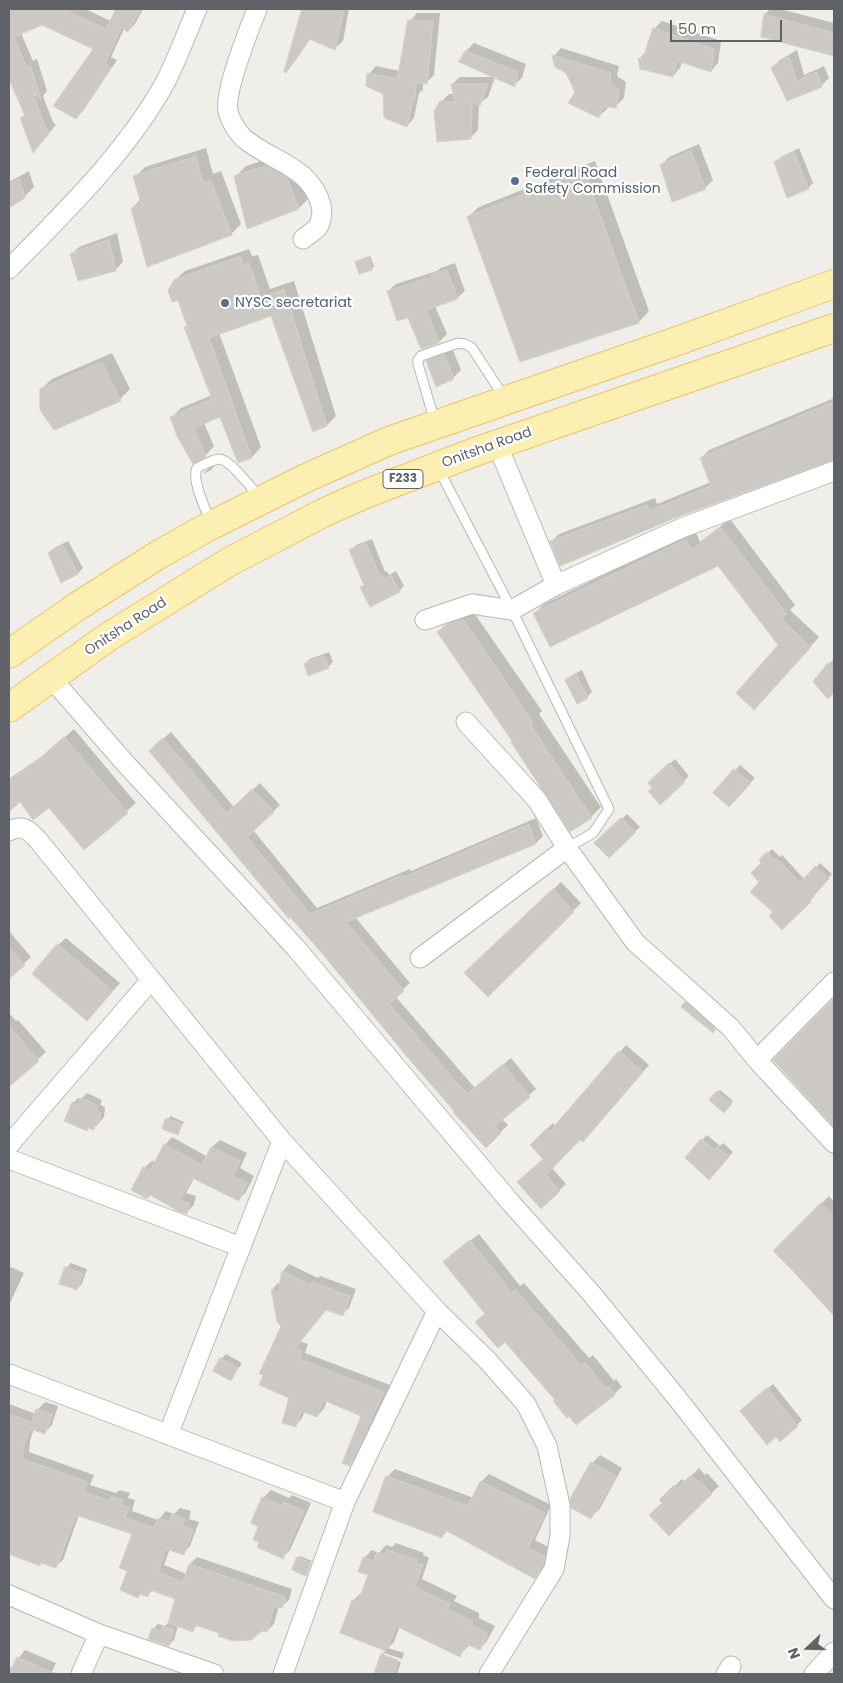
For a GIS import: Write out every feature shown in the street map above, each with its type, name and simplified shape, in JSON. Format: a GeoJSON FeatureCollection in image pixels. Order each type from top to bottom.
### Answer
{"type":"FeatureCollection","features":[{"type":"Feature","properties":{"kind":"main road"},"geometry":{"type":"LineString","coordinates":[[9,654],[78,606],[158,555],[212,524],[306,478],[389,441],[834,284]]}},
{"type":"Feature","properties":{"kind":"main road","name":"Onitsha Road"},"geometry":{"type":"LineString","coordinates":[[9,708],[108,637],[229,562],[362,495],[497,444],[834,328]]}},
{"type":"Feature","properties":{"kind":"main road"},"geometry":{"type":"LineString","coordinates":[[306,478],[323,513]]}},
{"type":"Feature","properties":{"kind":"street"},"geometry":{"type":"LineString","coordinates":[[9,269],[64,212],[137,126],[167,79],[196,9]]}},
{"type":"Feature","properties":{"kind":"street"},"geometry":{"type":"LineString","coordinates":[[257,9],[238,60],[228,99],[228,109],[231,119],[244,139],[309,180],[318,194],[322,210],[319,226],[303,239]]}},
{"type":"Feature","properties":{"kind":"street"},"geometry":{"type":"LineString","coordinates":[[497,444],[556,585]]}},
{"type":"Feature","properties":{"kind":"street"},"geometry":{"type":"LineString","coordinates":[[425,620],[472,604],[512,610],[556,585],[684,528],[834,471]]}},
{"type":"Feature","properties":{"kind":"street"},"geometry":{"type":"LineString","coordinates":[[51,678],[125,763],[295,947],[511,1203],[591,1293],[677,1398],[834,1599]]}},
{"type":"Feature","properties":{"kind":"street"},"geometry":{"type":"LineString","coordinates":[[466,722],[537,800],[567,848],[635,942],[731,1028],[757,1060],[834,1143]]}},
{"type":"Feature","properties":{"kind":"street"},"geometry":{"type":"LineString","coordinates":[[9,831],[16,828],[26,829],[38,840],[282,1141],[437,1311],[488,1361],[526,1404],[547,1446],[560,1505],[560,1536],[554,1569],[489,1674]]}},
{"type":"Feature","properties":{"kind":"street"},"geometry":{"type":"LineString","coordinates":[[420,958],[567,848]]}},
{"type":"Feature","properties":{"kind":"street"},"geometry":{"type":"LineString","coordinates":[[9,1145],[151,980]]}},
{"type":"Feature","properties":{"kind":"street"},"geometry":{"type":"LineString","coordinates":[[757,1060],[834,982]]}},
{"type":"Feature","properties":{"kind":"street"},"geometry":{"type":"LineString","coordinates":[[168,1435],[282,1141]]}},
{"type":"Feature","properties":{"kind":"street"},"geometry":{"type":"LineString","coordinates":[[9,1159],[241,1247]]}},
{"type":"Feature","properties":{"kind":"street"},"geometry":{"type":"LineString","coordinates":[[283,1674],[345,1502],[437,1311]]}},
{"type":"Feature","properties":{"kind":"street"},"geometry":{"type":"LineString","coordinates":[[9,1374],[345,1502]]}},
{"type":"Feature","properties":{"kind":"street"},"geometry":{"type":"LineString","coordinates":[[9,1595],[99,1634],[214,1674]]}},
{"type":"Feature","properties":{"kind":"street"},"geometry":{"type":"LineString","coordinates":[[81,1674],[99,1634]]}},
{"type":"Feature","properties":{"kind":"street"},"geometry":{"type":"LineString","coordinates":[[814,1674],[834,1652]]}},
{"type":"Feature","properties":{"kind":"lane"},"geometry":{"type":"LineString","coordinates":[[436,425],[418,364],[421,356],[458,343],[465,344],[472,348],[506,400]]}},
{"type":"Feature","properties":{"kind":"lane"},"geometry":{"type":"LineString","coordinates":[[212,524],[199,490],[195,474],[197,468],[223,460],[237,471],[262,500]]}},
{"type":"Feature","properties":{"kind":"lane"},"geometry":{"type":"LineString","coordinates":[[437,466],[512,610],[609,809],[593,833],[567,848]]}},
{"type":"Feature","properties":{"kind":"building"},"geometry":{"type":"Polygon","coordinates":[[[9,9],[63,9],[106,29],[116,9],[140,9],[128,32],[121,28],[105,64],[111,67],[76,119],[53,106],[93,49],[42,25],[14,37],[26,67],[30,65],[41,99],[33,94],[46,129],[50,132],[33,153],[20,118],[25,116],[9,79],[9,9]]]}},
{"type":"Feature","properties":{"kind":"building"},"geometry":{"type":"Polygon","coordinates":[[[302,9],[344,9],[335,50],[309,39],[286,73],[284,72],[302,9]]]}},
{"type":"Feature","properties":{"kind":"building"},"geometry":{"type":"Polygon","coordinates":[[[764,14],[834,33],[834,56],[761,37],[764,14]]]}},
{"type":"Feature","properties":{"kind":"building"},"geometry":{"type":"Polygon","coordinates":[[[408,20],[433,21],[427,84],[416,82],[415,99],[413,99],[407,127],[384,118],[383,94],[366,86],[367,73],[397,79],[408,20]]]}},
{"type":"Feature","properties":{"kind":"building"},"geometry":{"type":"Polygon","coordinates":[[[653,28],[714,49],[711,72],[677,61],[673,77],[640,69],[638,58],[643,58],[653,28]]]}},
{"type":"Feature","properties":{"kind":"building"},"geometry":{"type":"Polygon","coordinates":[[[465,51],[518,72],[515,87],[459,62],[465,51]]]}},
{"type":"Feature","properties":{"kind":"building"},"geometry":{"type":"Polygon","coordinates":[[[552,55],[611,73],[610,84],[619,90],[616,108],[603,106],[599,118],[568,103],[575,92],[566,73],[555,67],[552,55]]]}},
{"type":"Feature","properties":{"kind":"building"},"geometry":{"type":"Polygon","coordinates":[[[789,57],[797,81],[817,72],[822,87],[787,101],[771,68],[789,57]]]}},
{"type":"Feature","properties":{"kind":"building"},"geometry":{"type":"Polygon","coordinates":[[[451,84],[488,84],[480,106],[472,102],[471,139],[437,142],[434,111],[440,101],[455,102],[451,84]]]}},
{"type":"Feature","properties":{"kind":"building"},"geometry":{"type":"Polygon","coordinates":[[[691,151],[706,189],[672,202],[660,165],[691,151]]]}},
{"type":"Feature","properties":{"kind":"building"},"geometry":{"type":"Polygon","coordinates":[[[794,152],[809,189],[787,198],[774,162],[794,152]]]}},
{"type":"Feature","properties":{"kind":"building"},"geometry":{"type":"Polygon","coordinates":[[[196,157],[203,183],[211,181],[232,235],[147,267],[131,208],[141,204],[133,176],[196,157]]]}},
{"type":"Feature","properties":{"kind":"building"},"geometry":{"type":"Polygon","coordinates":[[[266,166],[287,178],[299,209],[247,229],[234,176],[266,166]]]}},
{"type":"Feature","properties":{"kind":"building"},"geometry":{"type":"Polygon","coordinates":[[[584,171],[639,323],[520,362],[467,217],[584,171]]]}},
{"type":"Feature","properties":{"kind":"building"},"geometry":{"type":"Polygon","coordinates":[[[19,179],[25,198],[9,208],[9,185],[19,179]]]}},
{"type":"Feature","properties":{"kind":"building"},"geometry":{"type":"Polygon","coordinates":[[[109,240],[116,271],[78,281],[70,254],[109,240]]]}},
{"type":"Feature","properties":{"kind":"building"},"geometry":{"type":"Polygon","coordinates":[[[240,257],[243,265],[249,263],[261,298],[284,289],[327,426],[313,432],[271,316],[209,338],[252,458],[238,463],[220,417],[194,428],[206,457],[193,464],[177,436],[170,417],[212,399],[184,327],[187,326],[178,300],[172,302],[168,290],[174,280],[240,257]]]}},
{"type":"Feature","properties":{"kind":"building"},"geometry":{"type":"Polygon","coordinates":[[[368,257],[372,270],[359,274],[355,262],[368,257]]]}},
{"type":"Feature","properties":{"kind":"building"},"geometry":{"type":"Polygon","coordinates":[[[447,270],[458,299],[426,310],[439,343],[421,349],[408,318],[397,321],[387,291],[432,277],[431,275],[447,270]]]}},
{"type":"Feature","properties":{"kind":"building"},"geometry":{"type":"Polygon","coordinates":[[[444,354],[454,379],[436,387],[426,361],[444,354]]]}},
{"type":"Feature","properties":{"kind":"building"},"geometry":{"type":"Polygon","coordinates":[[[102,362],[121,401],[54,430],[40,410],[40,389],[102,362]]]}},
{"type":"Feature","properties":{"kind":"building"},"geometry":{"type":"Polygon","coordinates":[[[834,402],[834,460],[680,516],[560,566],[550,541],[647,505],[649,511],[711,486],[700,458],[834,402]]]}},
{"type":"Feature","properties":{"kind":"building"},"geometry":{"type":"Polygon","coordinates":[[[721,528],[787,614],[781,619],[811,647],[754,710],[736,693],[778,645],[718,566],[550,647],[533,613],[686,539],[691,550],[721,528]]]}},
{"type":"Feature","properties":{"kind":"building"},"geometry":{"type":"Polygon","coordinates":[[[366,543],[380,576],[382,575],[384,579],[391,575],[400,592],[370,607],[360,587],[364,585],[349,550],[366,543]]]}},
{"type":"Feature","properties":{"kind":"building"},"geometry":{"type":"Polygon","coordinates":[[[63,545],[78,574],[61,583],[48,553],[63,545]]]}},
{"type":"Feature","properties":{"kind":"building"},"geometry":{"type":"Polygon","coordinates":[[[463,619],[533,722],[530,724],[592,818],[570,832],[512,741],[437,632],[447,624],[463,619]]]}},
{"type":"Feature","properties":{"kind":"building"},"geometry":{"type":"Polygon","coordinates":[[[324,656],[329,668],[308,676],[304,664],[324,656]]]}},
{"type":"Feature","properties":{"kind":"building"},"geometry":{"type":"Polygon","coordinates":[[[828,663],[834,669],[834,693],[828,699],[813,682],[828,663]]]}},
{"type":"Feature","properties":{"kind":"building"},"geometry":{"type":"Polygon","coordinates":[[[576,674],[588,698],[577,704],[565,680],[576,674]]]}},
{"type":"Feature","properties":{"kind":"building"},"geometry":{"type":"Polygon","coordinates":[[[64,737],[128,813],[84,850],[49,808],[33,820],[20,802],[9,812],[9,781],[38,760],[64,737]]]}},
{"type":"Feature","properties":{"kind":"building"},"geometry":{"type":"Polygon","coordinates":[[[163,738],[227,813],[252,789],[274,812],[247,837],[310,914],[403,875],[404,877],[529,824],[536,844],[346,922],[404,991],[389,1004],[467,1094],[503,1064],[530,1097],[495,1126],[501,1133],[486,1148],[453,1112],[321,952],[290,917],[289,919],[149,751],[163,738]]]}},
{"type":"Feature","properties":{"kind":"building"},"geometry":{"type":"Polygon","coordinates":[[[669,763],[685,782],[660,805],[648,791],[652,788],[648,783],[669,763]]]}},
{"type":"Feature","properties":{"kind":"building"},"geometry":{"type":"Polygon","coordinates":[[[734,769],[751,783],[729,807],[713,793],[734,769]]]}},
{"type":"Feature","properties":{"kind":"building"},"geometry":{"type":"Polygon","coordinates":[[[621,818],[636,832],[609,858],[594,843],[621,818]]]}},
{"type":"Feature","properties":{"kind":"building"},"geometry":{"type":"Polygon","coordinates":[[[767,852],[775,860],[777,858],[800,883],[815,866],[829,879],[810,900],[811,902],[782,930],[769,916],[773,912],[750,892],[759,882],[751,873],[761,863],[759,860],[767,852]]]}},
{"type":"Feature","properties":{"kind":"building"},"geometry":{"type":"Polygon","coordinates":[[[553,889],[574,912],[488,997],[464,973],[553,889]]]}},
{"type":"Feature","properties":{"kind":"building"},"geometry":{"type":"Polygon","coordinates":[[[57,944],[113,991],[87,1021],[32,974],[57,944]]]}},
{"type":"Feature","properties":{"kind":"building"},"geometry":{"type":"Polygon","coordinates":[[[9,947],[25,965],[9,979],[9,947]]]}},
{"type":"Feature","properties":{"kind":"building"},"geometry":{"type":"Polygon","coordinates":[[[834,998],[834,1127],[773,1060],[834,998]]]}},
{"type":"Feature","properties":{"kind":"building"},"geometry":{"type":"Polygon","coordinates":[[[685,1002],[716,1029],[713,1033],[681,1007],[685,1002]]]}},
{"type":"Feature","properties":{"kind":"building"},"geometry":{"type":"Polygon","coordinates":[[[9,1026],[39,1061],[9,1087],[9,1026]]]}},
{"type":"Feature","properties":{"kind":"building"},"geometry":{"type":"Polygon","coordinates":[[[619,1051],[643,1072],[583,1142],[580,1140],[546,1175],[560,1191],[541,1209],[517,1182],[543,1159],[530,1145],[546,1129],[549,1132],[619,1051]]]}},
{"type":"Feature","properties":{"kind":"building"},"geometry":{"type":"Polygon","coordinates":[[[717,1091],[732,1104],[724,1113],[709,1100],[717,1091]]]}},
{"type":"Feature","properties":{"kind":"building"},"geometry":{"type":"Polygon","coordinates":[[[81,1098],[98,1106],[96,1110],[101,1113],[99,1123],[95,1123],[94,1130],[88,1128],[87,1131],[64,1121],[72,1102],[78,1105],[81,1098]]]}},
{"type":"Feature","properties":{"kind":"building"},"geometry":{"type":"Polygon","coordinates":[[[166,1118],[182,1124],[178,1135],[162,1129],[166,1118]]]}},
{"type":"Feature","properties":{"kind":"building"},"geometry":{"type":"Polygon","coordinates":[[[701,1139],[715,1150],[717,1147],[729,1157],[709,1180],[685,1158],[701,1139]]]}},
{"type":"Feature","properties":{"kind":"building"},"geometry":{"type":"Polygon","coordinates":[[[164,1144],[202,1165],[211,1147],[240,1161],[233,1176],[247,1183],[239,1201],[192,1178],[180,1200],[190,1204],[187,1214],[175,1210],[150,1195],[147,1199],[131,1190],[143,1167],[150,1171],[164,1144]]]}},
{"type":"Feature","properties":{"kind":"building"},"geometry":{"type":"Polygon","coordinates":[[[821,1203],[834,1217],[834,1316],[773,1251],[821,1203]]]}},
{"type":"Feature","properties":{"kind":"building"},"geometry":{"type":"Polygon","coordinates":[[[470,1240],[512,1293],[515,1289],[581,1365],[585,1362],[605,1388],[608,1386],[615,1395],[576,1425],[569,1416],[567,1418],[553,1401],[555,1400],[505,1342],[498,1348],[475,1322],[485,1314],[443,1262],[470,1240]]]}},
{"type":"Feature","properties":{"kind":"building"},"geometry":{"type":"Polygon","coordinates":[[[65,1267],[83,1274],[77,1290],[59,1284],[65,1267]]]}},
{"type":"Feature","properties":{"kind":"building"},"geometry":{"type":"Polygon","coordinates":[[[282,1271],[311,1285],[312,1282],[350,1296],[343,1316],[326,1310],[295,1348],[302,1351],[299,1359],[384,1392],[350,1466],[342,1463],[361,1416],[323,1400],[317,1417],[301,1411],[296,1427],[282,1423],[289,1398],[259,1385],[263,1375],[259,1374],[281,1326],[277,1322],[271,1289],[278,1293],[282,1271]]]}},
{"type":"Feature","properties":{"kind":"building"},"geometry":{"type":"Polygon","coordinates":[[[220,1358],[238,1368],[231,1381],[213,1371],[220,1358]]]}},
{"type":"Feature","properties":{"kind":"building"},"geometry":{"type":"Polygon","coordinates":[[[767,1388],[798,1426],[780,1442],[776,1437],[767,1445],[740,1411],[767,1388]]]}},
{"type":"Feature","properties":{"kind":"building"},"geometry":{"type":"Polygon","coordinates":[[[36,1409],[52,1414],[45,1434],[30,1429],[23,1449],[23,1459],[87,1482],[84,1492],[110,1501],[111,1497],[123,1500],[122,1505],[129,1508],[125,1518],[154,1528],[158,1518],[169,1522],[172,1514],[185,1519],[182,1526],[193,1530],[184,1555],[166,1549],[158,1572],[183,1582],[189,1564],[286,1597],[282,1608],[274,1606],[267,1632],[262,1631],[251,1640],[233,1641],[218,1636],[219,1633],[195,1625],[193,1632],[168,1623],[175,1599],[150,1590],[148,1597],[140,1594],[138,1598],[120,1590],[127,1571],[119,1568],[132,1534],[76,1515],[56,1568],[41,1563],[40,1566],[9,1554],[9,1414],[32,1422],[36,1409]]]}},
{"type":"Feature","properties":{"kind":"building"},"geometry":{"type":"Polygon","coordinates":[[[591,1462],[616,1476],[591,1519],[571,1508],[570,1499],[591,1462]]]}},
{"type":"Feature","properties":{"kind":"building"},"geometry":{"type":"Polygon","coordinates":[[[691,1475],[712,1494],[669,1536],[649,1515],[662,1503],[659,1500],[674,1485],[677,1488],[691,1475]]]}},
{"type":"Feature","properties":{"kind":"building"},"geometry":{"type":"Polygon","coordinates":[[[386,1476],[468,1506],[480,1481],[545,1513],[528,1548],[545,1557],[535,1579],[445,1530],[442,1538],[373,1512],[386,1476]]]}},
{"type":"Feature","properties":{"kind":"building"},"geometry":{"type":"Polygon","coordinates":[[[262,1497],[282,1506],[283,1502],[304,1511],[283,1559],[257,1547],[259,1542],[253,1540],[258,1527],[251,1523],[262,1497]]]}},
{"type":"Feature","properties":{"kind":"building"},"geometry":{"type":"Polygon","coordinates":[[[387,1550],[417,1560],[416,1563],[423,1565],[415,1587],[450,1604],[447,1609],[472,1621],[472,1626],[488,1634],[480,1650],[466,1644],[460,1657],[396,1626],[386,1651],[340,1633],[352,1600],[358,1602],[368,1575],[358,1572],[363,1557],[374,1561],[377,1552],[386,1555],[387,1550]]]}},
{"type":"Feature","properties":{"kind":"building"},"geometry":{"type":"Polygon","coordinates":[[[297,1557],[311,1563],[306,1576],[292,1570],[297,1557]]]}},
{"type":"Feature","properties":{"kind":"building"},"geometry":{"type":"Polygon","coordinates":[[[163,1626],[174,1630],[169,1646],[148,1639],[152,1628],[161,1631],[163,1626]]]}},
{"type":"Feature","properties":{"kind":"building"},"geometry":{"type":"Polygon","coordinates":[[[381,1654],[398,1660],[394,1674],[374,1674],[381,1654]]]}},
{"type":"Feature","properties":{"kind":"building"},"geometry":{"type":"Polygon","coordinates":[[[17,1657],[57,1674],[10,1674],[17,1657]]]}},
{"type":"Feature","properties":{"kind":"place","name":"Federal Road Safety Commission"},"geometry":{"type":"Point","coordinates":[515,181]}},
{"type":"Feature","properties":{"kind":"place","name":"NYSC secretariat"},"geometry":{"type":"Point","coordinates":[225,303]}}]}
